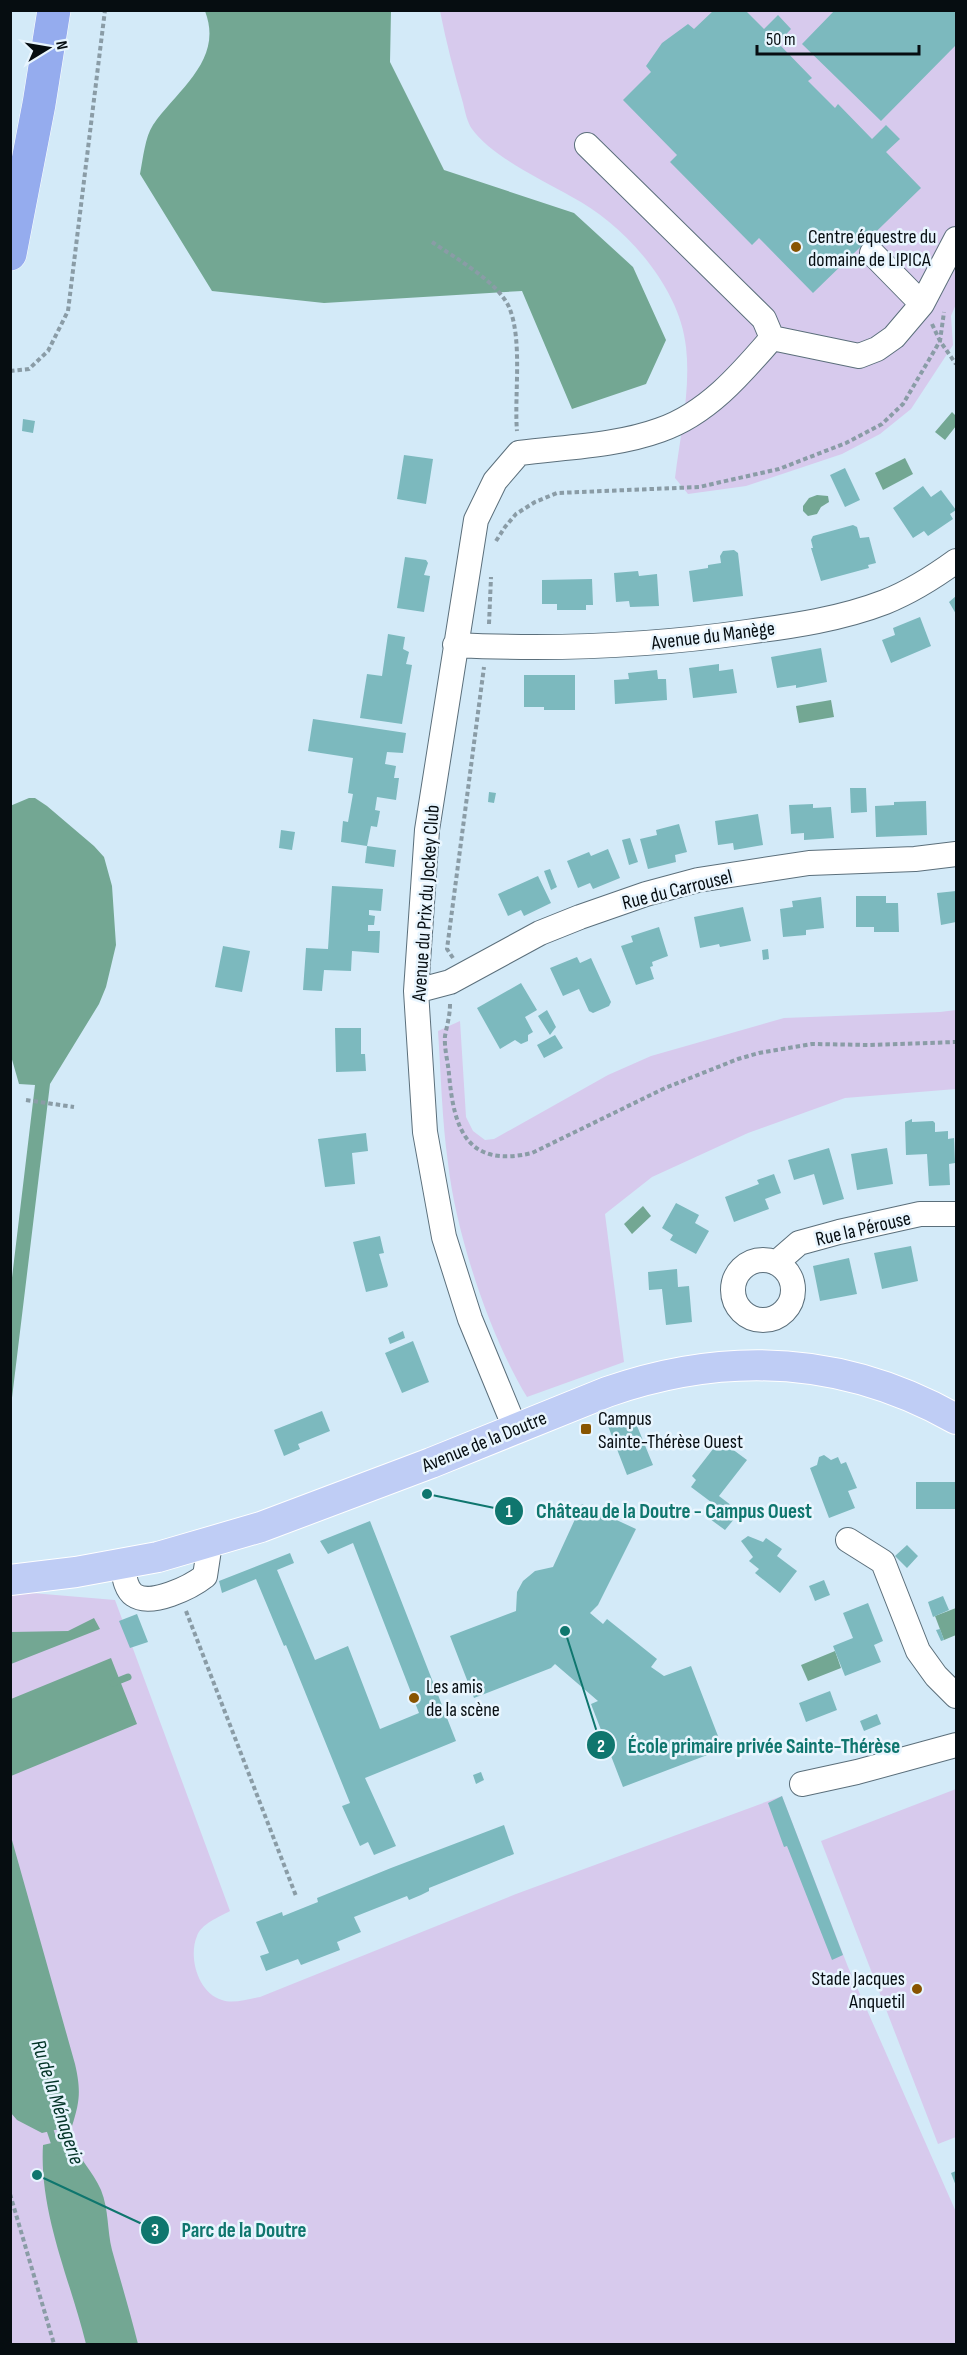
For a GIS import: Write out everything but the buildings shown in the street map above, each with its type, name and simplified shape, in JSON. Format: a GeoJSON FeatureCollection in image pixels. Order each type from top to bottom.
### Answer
{"type":"FeatureCollection","features":[{"type":"Feature","properties":{"kind":"highway"},"geometry":{"type":"LineString","coordinates":[[10,254],[39,105],[54,10]]}},
{"type":"Feature","properties":{"kind":"main road","name":"Avenue de la Doutre"},"geometry":{"type":"LineString","coordinates":[[20,1579],[122,1564],[210,1543],[307,1511],[620,1388],[676,1373],[728,1364],[783,1365],[857,1378],[922,1400],[957,1419]]}},
{"type":"Feature","properties":{"kind":"street"},"geometry":{"type":"LineString","coordinates":[[587,145],[764,319],[772,338]]}},
{"type":"Feature","properties":{"kind":"street"},"geometry":{"type":"LineString","coordinates":[[772,338],[859,356],[877,349],[934,305],[957,239]]}},
{"type":"Feature","properties":{"kind":"street"},"geometry":{"type":"LineString","coordinates":[[872,253],[934,305]]}},
{"type":"Feature","properties":{"kind":"street"},"geometry":{"type":"LineString","coordinates":[[519,453],[630,438],[661,430],[688,417],[717,396],[772,338]]}},
{"type":"Feature","properties":{"kind":"street","name":"Avenue du Prix du Jockey Club"},"geometry":{"type":"LineString","coordinates":[[515,1428],[470,1319],[444,1237],[425,1132],[416,991],[427,830],[454,645],[476,520],[495,481],[519,453]]}},
{"type":"Feature","properties":{"kind":"street","name":"Avenue du Manège"},"geometry":{"type":"LineString","coordinates":[[454,645],[566,647],[637,645],[704,638],[826,620],[891,599],[957,561]]}},
{"type":"Feature","properties":{"kind":"street","name":"Rue du Carrousel"},"geometry":{"type":"LineString","coordinates":[[416,991],[450,982],[540,933],[580,917],[646,894],[698,880],[809,863],[957,855]]}},
{"type":"Feature","properties":{"kind":"street","name":"Rue la Pérouse"},"geometry":{"type":"LineString","coordinates":[[776,1263],[800,1243],[839,1232],[920,1215],[957,1214]]}},
{"type":"Feature","properties":{"kind":"street"},"geometry":{"type":"LineString","coordinates":[[848,1540],[883,1562],[918,1652],[936,1676],[957,1696]]}},
{"type":"Feature","properties":{"kind":"street"},"geometry":{"type":"LineString","coordinates":[[122,1564],[127,1587],[133,1594],[147,1599],[178,1592],[205,1576],[210,1543]]}},
{"type":"Feature","properties":{"kind":"street"},"geometry":{"type":"LineString","coordinates":[[802,1784],[957,1745]]}},
{"type":"Feature","properties":{"kind":"path"},"geometry":{"type":"LineString","coordinates":[[10,371],[29,369],[48,351],[68,311],[105,10]]}},
{"type":"Feature","properties":{"kind":"path"},"geometry":{"type":"LineString","coordinates":[[432,242],[489,282],[508,307],[516,353],[516,421],[519,453]]}},
{"type":"Feature","properties":{"kind":"path"},"geometry":{"type":"LineString","coordinates":[[934,305],[940,341],[957,364]]}},
{"type":"Feature","properties":{"kind":"path"},"geometry":{"type":"LineString","coordinates":[[495,544],[516,514],[535,502],[557,494],[699,487],[778,469],[846,443],[882,424],[903,404],[940,341],[934,305]]}},
{"type":"Feature","properties":{"kind":"path"},"geometry":{"type":"LineString","coordinates":[[490,568],[492,584],[487,646],[447,949],[453,958],[452,968],[464,987],[450,1002],[450,1020],[445,1038],[455,1112],[459,1127],[471,1145],[499,1157],[515,1157],[532,1153],[665,1088],[759,1053],[812,1044],[957,1042]]}},
{"type":"Feature","properties":{"kind":"path"},"geometry":{"type":"LineString","coordinates":[[27,1100],[74,1107]]}},
{"type":"Feature","properties":{"kind":"path"},"geometry":{"type":"LineString","coordinates":[[178,1592],[296,1896]]}},
{"type":"Feature","properties":{"kind":"path"},"geometry":{"type":"LineString","coordinates":[[10,2194],[54,2344]]}},
{"type":"Feature","properties":{"kind":"shaded area","name":"Centre équestre du domaine de LIPICA"},"geometry":{"type":"Polygon","coordinates":[[[440,11],[956,11],[956,304],[951,316],[953,345],[911,409],[880,434],[842,454],[746,486],[688,494],[675,478],[686,396],[687,363],[682,324],[673,302],[661,280],[646,260],[611,223],[592,209],[504,158],[491,149],[472,129],[456,80],[440,11]]]}},
{"type":"Feature","properties":{"kind":"shaded area"},"geometry":{"type":"Polygon","coordinates":[[[956,1010],[956,1089],[845,1098],[748,1133],[652,1177],[605,1214],[624,1362],[527,1397],[513,1373],[488,1315],[459,1221],[446,1147],[438,1031],[460,1021],[466,1117],[473,1131],[485,1140],[494,1139],[608,1075],[651,1056],[784,1018],[956,1010]]]}},
{"type":"Feature","properties":{"kind":"shaded area"},"geometry":{"type":"Polygon","coordinates":[[[11,1593],[115,1600],[230,1911],[202,1928],[197,1936],[194,1954],[201,1982],[214,1996],[222,2000],[236,2001],[260,1997],[516,1894],[782,1796],[848,1967],[956,2212],[956,2344],[11,2344],[11,1593]]]}},
{"type":"Feature","properties":{"kind":"shaded area","name":"Stade Jacques Anquetil"},"geometry":{"type":"Polygon","coordinates":[[[956,1789],[956,2137],[938,2144],[821,1841],[956,1789]]]}},
{"type":"Feature","properties":{"kind":"water"},"geometry":{"type":"Polygon","coordinates":[[[205,11],[391,11],[390,62],[444,170],[574,213],[633,267],[666,340],[646,384],[572,409],[522,291],[324,303],[212,291],[140,174],[150,130],[196,73],[203,59],[208,44],[209,28],[205,11]]]}},
{"type":"Feature","properties":{"kind":"water"},"geometry":{"type":"Polygon","coordinates":[[[952,412],[956,416],[956,426],[945,440],[935,432],[952,412]]]}},
{"type":"Feature","properties":{"kind":"water"},"geometry":{"type":"Polygon","coordinates":[[[905,458],[913,474],[883,490],[875,473],[905,458]]]}},
{"type":"Feature","properties":{"kind":"water"},"geometry":{"type":"Polygon","coordinates":[[[817,495],[828,496],[829,502],[821,507],[817,514],[808,516],[803,511],[803,506],[809,498],[817,495]]]}},
{"type":"Feature","properties":{"kind":"water"},"geometry":{"type":"Polygon","coordinates":[[[831,700],[834,717],[799,723],[796,706],[831,700]]]}},
{"type":"Feature","properties":{"kind":"water"},"geometry":{"type":"Polygon","coordinates":[[[29,798],[35,798],[47,806],[104,857],[112,886],[116,945],[106,987],[99,1004],[50,1084],[11,1406],[11,1286],[35,1085],[19,1084],[11,1056],[10,806],[29,798]]]}},
{"type":"Feature","properties":{"kind":"water"},"geometry":{"type":"Polygon","coordinates":[[[643,1206],[651,1216],[632,1234],[624,1224],[643,1206]]]}},
{"type":"Feature","properties":{"kind":"water"},"geometry":{"type":"Polygon","coordinates":[[[956,1608],[956,1635],[944,1640],[935,1616],[956,1608]]]}},
{"type":"Feature","properties":{"kind":"water"},"geometry":{"type":"Polygon","coordinates":[[[94,1618],[100,1629],[11,1664],[11,1632],[68,1631],[94,1618]]]}},
{"type":"Feature","properties":{"kind":"water"},"geometry":{"type":"Polygon","coordinates":[[[835,1651],[841,1668],[808,1681],[801,1665],[835,1651]]]}},
{"type":"Feature","properties":{"kind":"water"},"geometry":{"type":"Polygon","coordinates":[[[111,1658],[137,1724],[11,1776],[11,1699],[111,1658]]]}},
{"type":"Feature","properties":{"kind":"water"},"geometry":{"type":"Polygon","coordinates":[[[10,1833],[75,2064],[79,2088],[77,2109],[72,2126],[42,2133],[17,2120],[11,2113],[10,1833]]]}},
{"type":"Feature","properties":{"kind":"water"},"geometry":{"type":"Polygon","coordinates":[[[69,2139],[94,2177],[104,2198],[112,2250],[138,2344],[86,2344],[57,2246],[43,2170],[43,2145],[69,2139]]]}},
{"type":"Feature","properties":{"kind":"waterway"},"geometry":{"type":"LineString","coordinates":[[113,1683],[128,1677]]}},
{"type":"Feature","properties":{"kind":"waterway","name":"Ru de la Ménagerie"},"geometry":{"type":"LineString","coordinates":[[48,2124],[57,2151]]}},
{"type":"Feature","properties":{"kind":"place","name":"Centre équestre du domaine de LIPICA"},"geometry":{"type":"Point","coordinates":[796,247]}},
{"type":"Feature","properties":{"kind":"place","name":"Campus Sainte-Thérèse Ouest"},"geometry":{"type":"Point","coordinates":[586,1429]}},
{"type":"Feature","properties":{"kind":"place","name":"Château de la Doutre - Campus Ouest"},"geometry":{"type":"Point","coordinates":[427,1494]}},
{"type":"Feature","properties":{"kind":"place","name":"École primaire privée Sainte-Thérèse"},"geometry":{"type":"Point","coordinates":[565,1631]}},
{"type":"Feature","properties":{"kind":"place","name":"Les amis de la scène"},"geometry":{"type":"Point","coordinates":[414,1698]}},
{"type":"Feature","properties":{"kind":"place","name":"Stade Jacques Anquetil"},"geometry":{"type":"Point","coordinates":[917,1989]}},
{"type":"Feature","properties":{"kind":"place","name":"Parc de la Doutre"},"geometry":{"type":"Point","coordinates":[37,2175]}}]}
